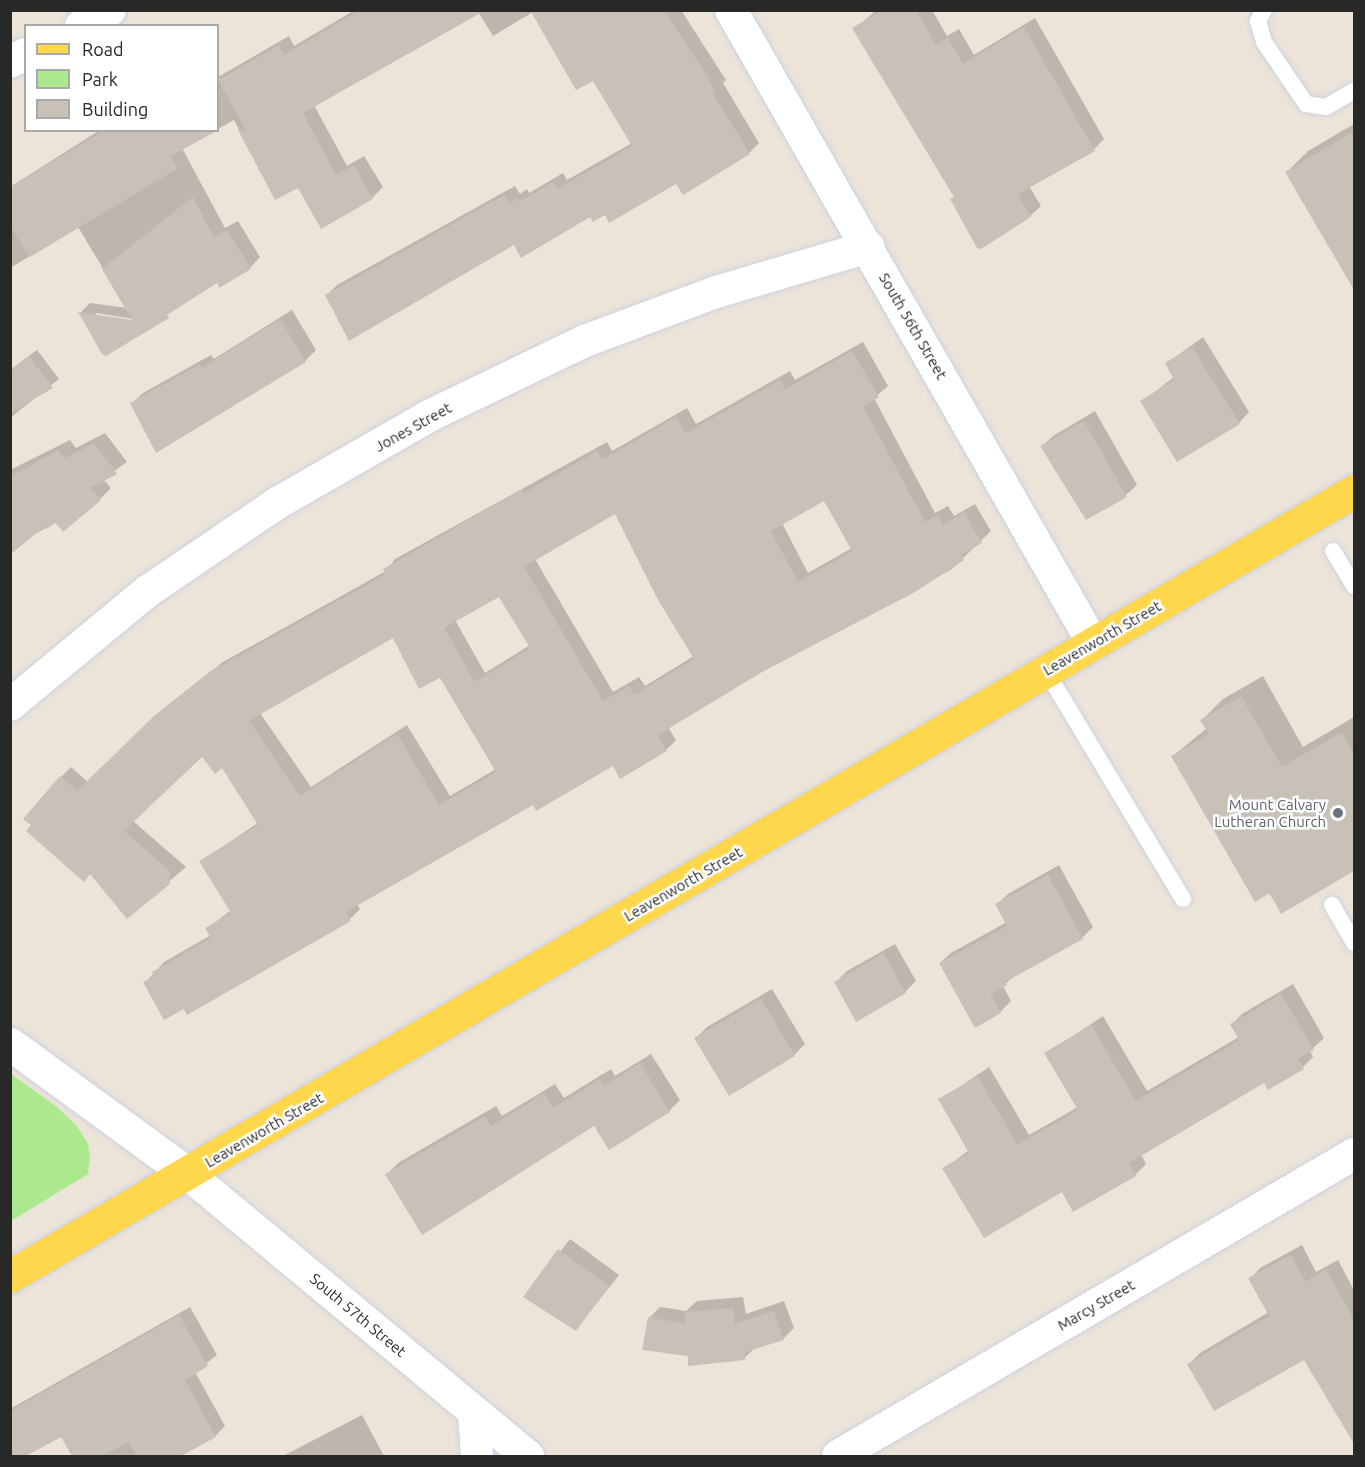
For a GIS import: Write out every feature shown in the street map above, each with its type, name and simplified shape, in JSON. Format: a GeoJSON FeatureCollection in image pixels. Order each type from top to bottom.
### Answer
{"type":"FeatureCollection","features":[{"type":"Feature","properties":{"kind":"main road","name":"Leavenworth Street"},"geometry":{"type":"LineString","coordinates":[[10,1276],[1354,491]]}},
{"type":"Feature","properties":{"kind":"street"},"geometry":{"type":"LineString","coordinates":[[85,24],[110,10]]}},
{"type":"Feature","properties":{"kind":"street","name":"South 56th Street"},"geometry":{"type":"LineString","coordinates":[[731,10],[1093,644]]}},
{"type":"Feature","properties":{"kind":"street"},"geometry":{"type":"LineString","coordinates":[[10,62],[24,55]]}},
{"type":"Feature","properties":{"kind":"street","name":"Jones Street"},"geometry":{"type":"LineString","coordinates":[[10,705],[158,584],[276,504],[429,416],[585,341],[716,292],[868,247]]}},
{"type":"Feature","properties":{"kind":"street"},"geometry":{"type":"LineString","coordinates":[[10,1044],[188,1174]]}},
{"type":"Feature","properties":{"kind":"street","name":"Marcy Street"},"geometry":{"type":"LineString","coordinates":[[838,1456],[1354,1154]]}},
{"type":"Feature","properties":{"kind":"street","name":"South 57th Street"},"geometry":{"type":"LineString","coordinates":[[188,1174],[528,1456]]}},
{"type":"Feature","properties":{"kind":"street"},"geometry":{"type":"LineString","coordinates":[[474,1412],[477,1456]]}},
{"type":"Feature","properties":{"kind":"lane"},"geometry":{"type":"LineString","coordinates":[[1264,10],[1258,21],[1264,42],[1306,104],[1326,107],[1354,91]]}},
{"type":"Feature","properties":{"kind":"lane"},"geometry":{"type":"LineString","coordinates":[[1333,550],[1354,586]]}},
{"type":"Feature","properties":{"kind":"lane"},"geometry":{"type":"LineString","coordinates":[[1046,671],[1183,899]]}},
{"type":"Feature","properties":{"kind":"lane"},"geometry":{"type":"LineString","coordinates":[[1332,905],[1354,943]]}},
{"type":"Feature","properties":{"kind":"green space"},"geometry":{"type":"Polygon","coordinates":[[[11,1074],[57,1107],[77,1126],[88,1144],[90,1159],[88,1174],[11,1221],[11,1074]]]}},
{"type":"Feature","properties":{"kind":"building"},"geometry":{"type":"Polygon","coordinates":[[[360,10],[486,10],[303,113],[336,175],[354,165],[373,199],[321,229],[298,188],[275,200],[238,130],[246,130],[219,82],[219,79],[279,45],[284,55],[360,10]]]}},
{"type":"Feature","properties":{"kind":"building"},"geometry":{"type":"Polygon","coordinates":[[[530,10],[664,10],[707,76],[716,92],[713,94],[750,154],[683,195],[676,184],[609,223],[605,215],[593,222],[590,217],[521,258],[514,245],[349,341],[325,295],[504,195],[509,203],[517,198],[519,202],[553,182],[557,189],[632,146],[593,81],[576,90],[530,10]]]}},
{"type":"Feature","properties":{"kind":"building"},"geometry":{"type":"Polygon","coordinates":[[[882,10],[916,10],[936,45],[948,38],[963,64],[1024,27],[1095,151],[1018,194],[1031,217],[981,249],[977,248],[950,199],[954,197],[852,28],[882,10]]]}},
{"type":"Feature","properties":{"kind":"building"},"geometry":{"type":"Polygon","coordinates":[[[1354,131],[1354,290],[1285,172],[1354,131]]]}},
{"type":"Feature","properties":{"kind":"building"},"geometry":{"type":"Polygon","coordinates":[[[102,132],[214,132],[171,156],[178,168],[30,257],[10,227],[10,187],[102,132]]]}},
{"type":"Feature","properties":{"kind":"building"},"geometry":{"type":"Polygon","coordinates":[[[193,197],[214,238],[227,230],[251,269],[219,288],[217,283],[167,315],[169,318],[106,356],[102,354],[78,312],[132,320],[102,269],[193,197]]]}},
{"type":"Feature","properties":{"kind":"building"},"geometry":{"type":"Polygon","coordinates":[[[280,319],[306,362],[156,453],[130,403],[200,364],[202,368],[280,319]]]}},
{"type":"Feature","properties":{"kind":"building"},"geometry":{"type":"Polygon","coordinates":[[[1192,347],[1240,424],[1177,462],[1140,401],[1174,380],[1165,363],[1192,347]]]}},
{"type":"Feature","properties":{"kind":"building"},"geometry":{"type":"Polygon","coordinates":[[[852,351],[879,397],[863,406],[925,522],[938,515],[943,525],[964,512],[982,543],[961,555],[964,560],[915,592],[762,672],[658,735],[667,751],[620,779],[613,766],[536,811],[533,805],[346,912],[351,921],[187,1015],[184,1009],[164,1020],[143,982],[154,976],[152,972],[211,938],[205,928],[231,913],[199,861],[258,825],[222,768],[215,774],[202,757],[124,831],[170,871],[170,884],[127,919],[90,874],[84,882],[26,831],[31,825],[23,819],[60,776],[77,791],[155,715],[211,671],[386,574],[383,569],[522,489],[524,493],[597,451],[602,460],[676,417],[686,433],[780,380],[785,389],[852,351]],[[824,501],[771,531],[798,582],[852,551],[824,501]],[[615,514],[524,567],[603,701],[629,686],[634,695],[694,659],[657,598],[615,514]],[[499,597],[444,628],[475,682],[530,648],[499,597]],[[393,638],[249,721],[300,796],[397,734],[439,805],[496,772],[440,678],[419,689],[393,638]]]}},
{"type":"Feature","properties":{"kind":"building"},"geometry":{"type":"Polygon","coordinates":[[[29,356],[53,388],[10,413],[10,370],[29,356]]]}},
{"type":"Feature","properties":{"kind":"building"},"geometry":{"type":"Polygon","coordinates":[[[1084,421],[1127,497],[1086,520],[1040,446],[1084,421]]]}},
{"type":"Feature","properties":{"kind":"building"},"geometry":{"type":"Polygon","coordinates":[[[94,443],[117,474],[90,488],[101,500],[63,532],[55,522],[47,529],[45,526],[10,555],[10,477],[58,450],[65,458],[94,443]]]}},
{"type":"Feature","properties":{"kind":"building"},"geometry":{"type":"Polygon","coordinates":[[[1241,696],[1282,767],[1342,732],[1354,754],[1354,871],[1281,914],[1270,893],[1255,902],[1171,756],[1209,734],[1200,720],[1241,696]]]}},
{"type":"Feature","properties":{"kind":"building"},"geometry":{"type":"Polygon","coordinates":[[[1048,875],[1083,939],[1005,982],[1007,985],[991,994],[1001,1013],[975,1028],[939,963],[1007,926],[995,904],[1048,875]]]}},
{"type":"Feature","properties":{"kind":"building"},"geometry":{"type":"Polygon","coordinates":[[[883,953],[906,993],[856,1022],[834,982],[883,953]]]}},
{"type":"Feature","properties":{"kind":"building"},"geometry":{"type":"Polygon","coordinates":[[[1281,994],[1314,1050],[1298,1059],[1304,1069],[1268,1090],[1264,1083],[1129,1163],[1136,1176],[1073,1212],[1062,1192],[984,1238],[942,1168],[969,1153],[938,1099],[978,1076],[1017,1145],[1078,1110],[1044,1053],[1091,1025],[1136,1101],[1239,1040],[1230,1024],[1281,994]]]}},
{"type":"Feature","properties":{"kind":"building"},"geometry":{"type":"Polygon","coordinates":[[[761,999],[795,1056],[729,1096],[694,1038],[761,999]]]}},
{"type":"Feature","properties":{"kind":"building"},"geometry":{"type":"Polygon","coordinates":[[[640,1063],[670,1112],[609,1150],[594,1126],[422,1235],[385,1174],[485,1116],[491,1126],[544,1093],[553,1108],[600,1079],[604,1086],[640,1063]]]}},
{"type":"Feature","properties":{"kind":"building"},"geometry":{"type":"Polygon","coordinates":[[[558,1249],[609,1286],[576,1331],[523,1297],[558,1249]]]}},
{"type":"Feature","properties":{"kind":"building"},"geometry":{"type":"Polygon","coordinates":[[[1291,1255],[1305,1282],[1326,1269],[1354,1320],[1354,1444],[1304,1360],[1214,1411],[1187,1364],[1269,1316],[1248,1278],[1291,1255]]]}},
{"type":"Feature","properties":{"kind":"building"},"geometry":{"type":"Polygon","coordinates":[[[733,1308],[735,1324],[774,1311],[784,1340],[745,1352],[745,1360],[688,1366],[688,1356],[642,1350],[648,1317],[686,1324],[684,1312],[733,1308]]]}},
{"type":"Feature","properties":{"kind":"building"},"geometry":{"type":"Polygon","coordinates":[[[179,1315],[208,1366],[185,1380],[216,1437],[181,1456],[137,1456],[128,1442],[102,1456],[72,1456],[61,1437],[26,1456],[10,1456],[10,1411],[179,1315]]]}},
{"type":"Feature","properties":{"kind":"place","name":"Mount Calvary Lutheran Church"},"geometry":{"type":"Point","coordinates":[1338,813]}}]}
